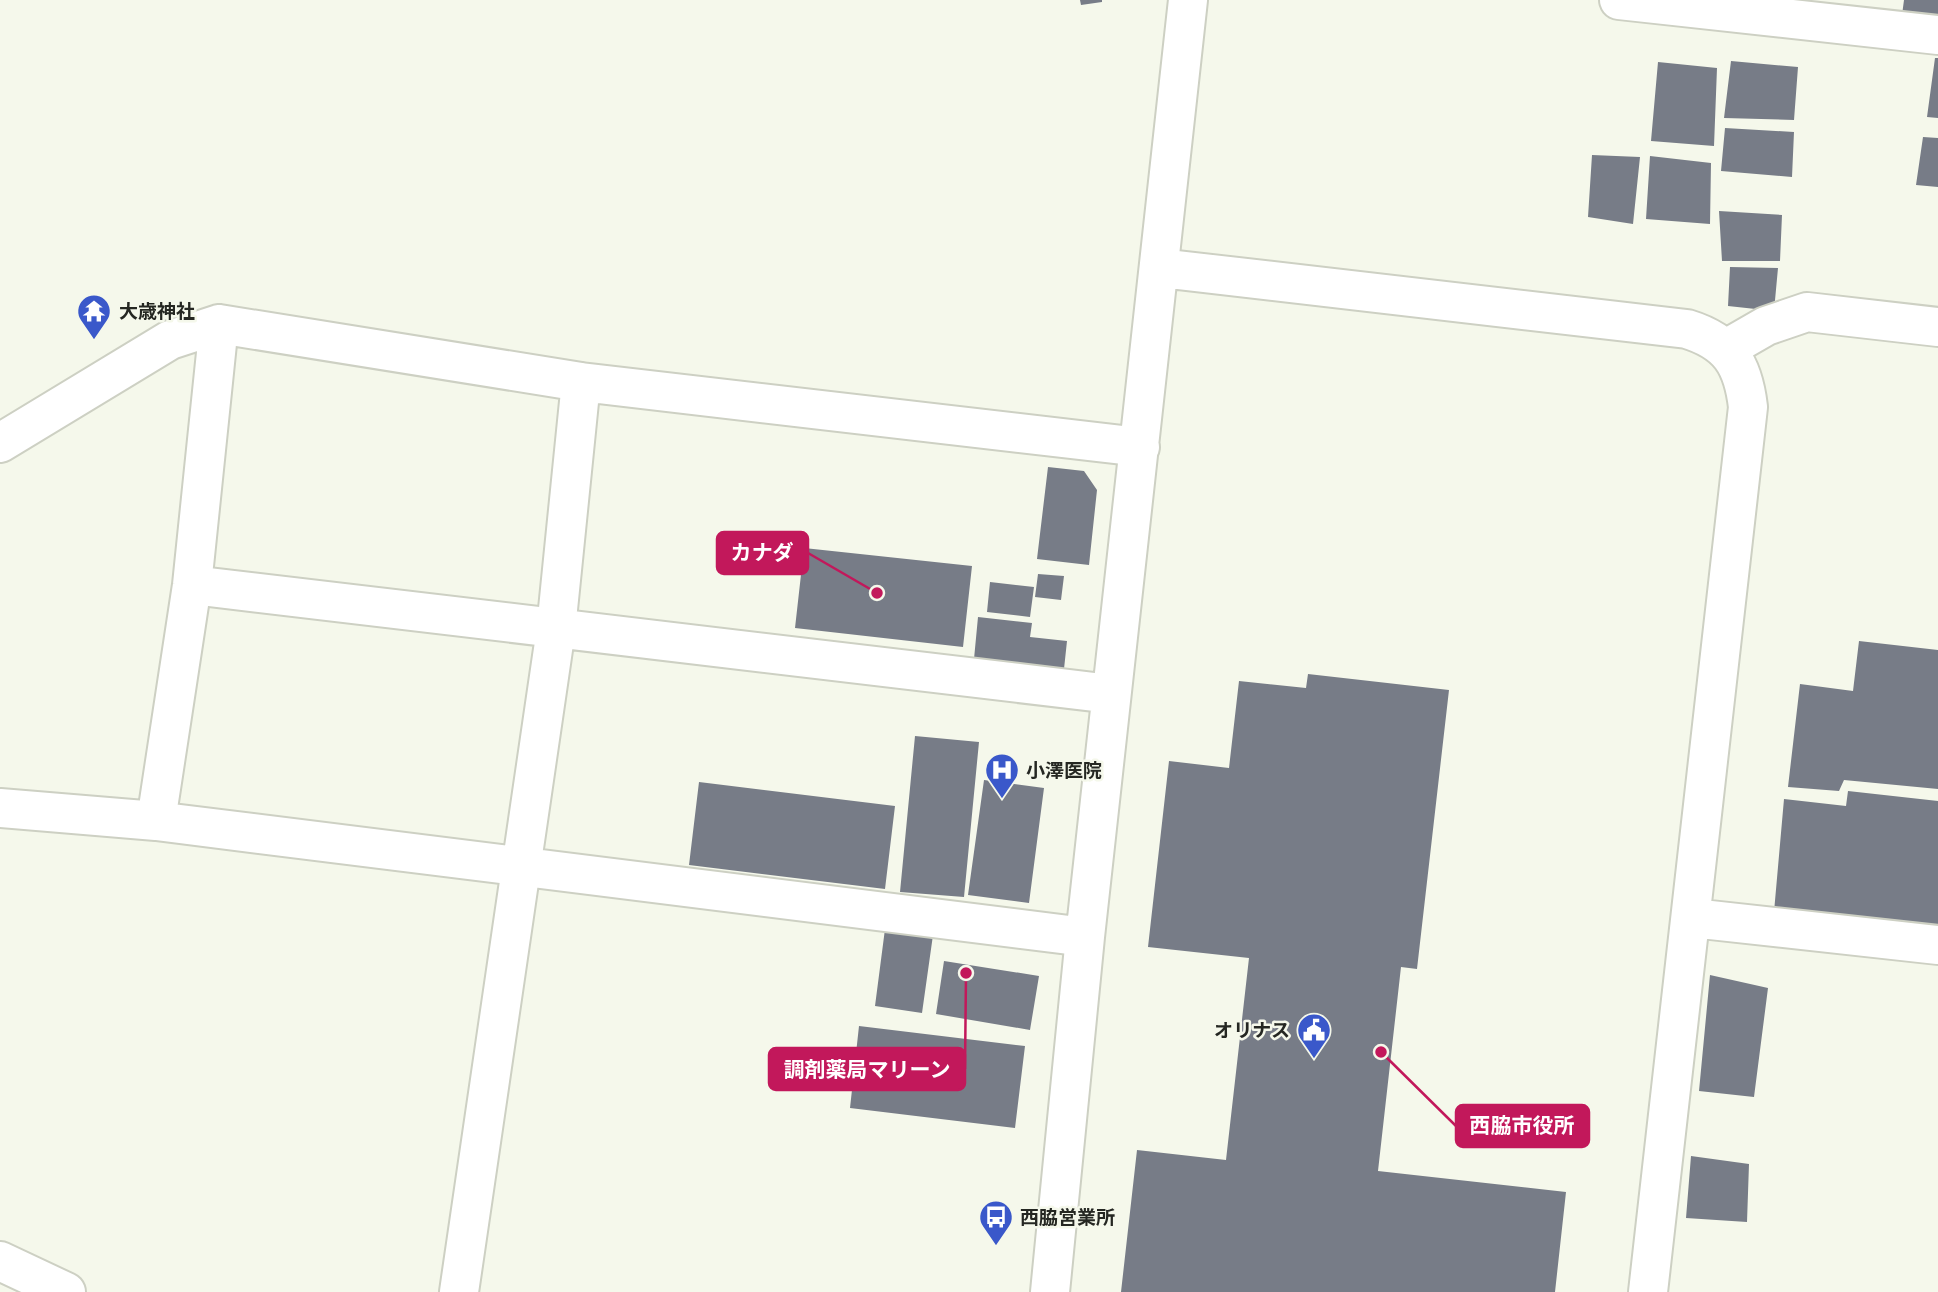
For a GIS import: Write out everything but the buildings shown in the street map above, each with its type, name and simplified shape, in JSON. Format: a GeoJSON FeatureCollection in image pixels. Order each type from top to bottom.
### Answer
{"type":"FeatureCollection","features":[{"type":"Feature","properties":{"kind":"street"},"geometry":{"type":"LineString","coordinates":[[1050,1292],[1084,936],[1188,0]]}},
{"type":"Feature","properties":{"kind":"street"},"geometry":{"type":"LineString","coordinates":[[1619,0],[1938,35]]}},
{"type":"Feature","properties":{"kind":"street"},"geometry":{"type":"LineString","coordinates":[[1160,268],[1687,329],[1710,336],[1726,349],[1738,365],[1746,387],[1748,407],[1648,1292]]}},
{"type":"Feature","properties":{"kind":"street"},"geometry":{"type":"LineString","coordinates":[[1726,349],[1766,326],[1807,312],[1938,327]]}},
{"type":"Feature","properties":{"kind":"street"},"geometry":{"type":"LineString","coordinates":[[0,443],[170,340],[219,324],[581,382],[1140,447]]}},
{"type":"Feature","properties":{"kind":"street"},"geometry":{"type":"LineString","coordinates":[[156,821],[192,585],[219,324]]}},
{"type":"Feature","properties":{"kind":"street"},"geometry":{"type":"LineString","coordinates":[[458,1292],[556,629],[581,382]]}},
{"type":"Feature","properties":{"kind":"street"},"geometry":{"type":"LineString","coordinates":[[192,585],[1111,694]]}},
{"type":"Feature","properties":{"kind":"street"},"geometry":{"type":"LineString","coordinates":[[0,808],[156,821],[521,864],[1084,936]]}},
{"type":"Feature","properties":{"kind":"street"},"geometry":{"type":"LineString","coordinates":[[1692,918],[1938,945]]}},
{"type":"Feature","properties":{"kind":"street"},"geometry":{"type":"LineString","coordinates":[[0,1261],[66,1292]]}},
{"type":"Feature","properties":{"kind":"place","name":"大歳神社"},"geometry":{"type":"Point","coordinates":[94,341]}},
{"type":"Feature","properties":{"kind":"place","name":"カナダ"},"geometry":{"type":"Point","coordinates":[877,593]}},
{"type":"Feature","properties":{"kind":"place","name":"小澤医院"},"geometry":{"type":"Point","coordinates":[1002,800]}},
{"type":"Feature","properties":{"kind":"place","name":"調剤薬局マリーン"},"geometry":{"type":"Point","coordinates":[966,973]}},
{"type":"Feature","properties":{"kind":"place","name":"西脇市役所"},"geometry":{"type":"Point","coordinates":[1381,1052]}},
{"type":"Feature","properties":{"kind":"place","name":"オリナス"},"geometry":{"type":"Point","coordinates":[1314,1060]}},
{"type":"Feature","properties":{"kind":"place","name":"西脇営業所"},"geometry":{"type":"Point","coordinates":[996,1247]}}]}
